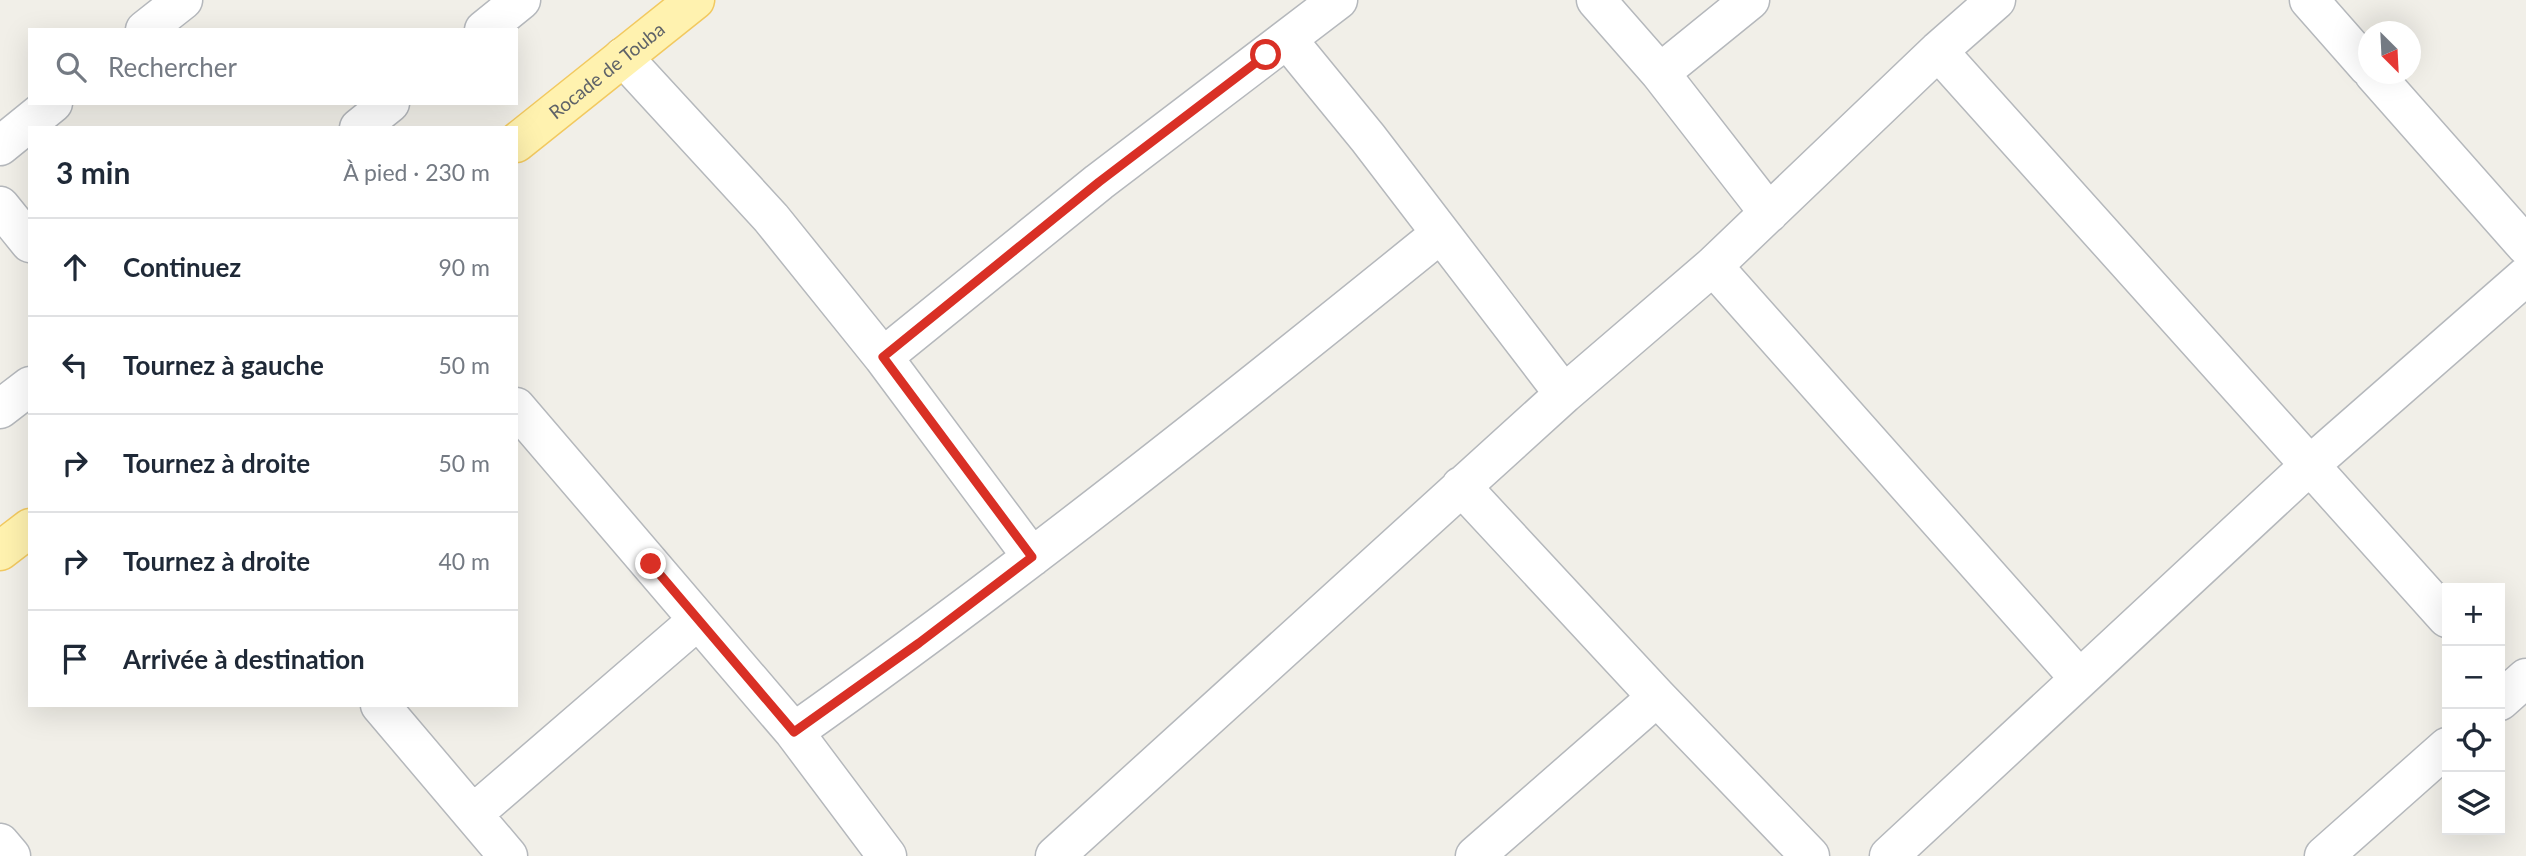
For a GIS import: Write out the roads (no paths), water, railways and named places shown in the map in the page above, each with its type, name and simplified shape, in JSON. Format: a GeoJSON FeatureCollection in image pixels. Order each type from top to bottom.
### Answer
{"type":"FeatureCollection","features":[{"type":"Feature","properties":{"kind":"main road","name":"Rocade de Touba"},"geometry":{"type":"LineString","coordinates":[[518,140],[695,0]]}},
{"type":"Feature","properties":{"kind":"main road"},"geometry":{"type":"LineString","coordinates":[[0,551],[28,530]]}},
{"type":"Feature","properties":{"kind":"street"},"geometry":{"type":"LineString","coordinates":[[148,28],[183,0]]}},
{"type":"Feature","properties":{"kind":"street"},"geometry":{"type":"LineString","coordinates":[[486,28],[521,0]]}},
{"type":"Feature","properties":{"kind":"street"},"geometry":{"type":"LineString","coordinates":[[883,357],[1099,182],[1338,0]]}},
{"type":"Feature","properties":{"kind":"street"},"geometry":{"type":"LineString","coordinates":[[1596,0],[1660,74],[1769,213]]}},
{"type":"Feature","properties":{"kind":"street"},"geometry":{"type":"LineString","coordinates":[[1660,74],[1750,0]]}},
{"type":"Feature","properties":{"kind":"street"},"geometry":{"type":"LineString","coordinates":[[1055,856],[1461,486],[1713,266],[1938,51],[1996,0]]}},
{"type":"Feature","properties":{"kind":"street"},"geometry":{"type":"LineString","coordinates":[[2309,0],[2358,56]]}},
{"type":"Feature","properties":{"kind":"street"},"geometry":{"type":"LineString","coordinates":[[1287,39],[1368,138],[1564,394]]}},
{"type":"Feature","properties":{"kind":"street"},"geometry":{"type":"LineString","coordinates":[[1938,51],[2442,612]]}},
{"type":"Feature","properties":{"kind":"street"},"geometry":{"type":"LineString","coordinates":[[623,57],[771,218],[883,357],[1032,557]]}},
{"type":"Feature","properties":{"kind":"street"},"geometry":{"type":"LineString","coordinates":[[2383,84],[2526,246]]}},
{"type":"Feature","properties":{"kind":"street"},"geometry":{"type":"LineString","coordinates":[[0,146],[51,105]]}},
{"type":"Feature","properties":{"kind":"street"},"geometry":{"type":"LineString","coordinates":[[361,126],[388,105]]}},
{"type":"Feature","properties":{"kind":"street"},"geometry":{"type":"LineString","coordinates":[[0,206],[28,241]]}},
{"type":"Feature","properties":{"kind":"street"},"geometry":{"type":"LineString","coordinates":[[794,732],[919,643],[1228,406],[1440,234]]}},
{"type":"Feature","properties":{"kind":"street"},"geometry":{"type":"LineString","coordinates":[[1713,266],[2079,678]]}},
{"type":"Feature","properties":{"kind":"street"},"geometry":{"type":"LineString","coordinates":[[1889,856],[2310,465],[2526,276]]}},
{"type":"Feature","properties":{"kind":"street"},"geometry":{"type":"LineString","coordinates":[[0,410],[28,388]]}},
{"type":"Feature","properties":{"kind":"street"},"geometry":{"type":"LineString","coordinates":[[518,409],[589,489],[794,732],[887,856]]}},
{"type":"Feature","properties":{"kind":"street"},"geometry":{"type":"LineString","coordinates":[[1461,486],[1657,697],[1810,856]]}},
{"type":"Feature","properties":{"kind":"street"},"geometry":{"type":"LineString","coordinates":[[473,814],[698,620]]}},
{"type":"Feature","properties":{"kind":"street"},"geometry":{"type":"LineString","coordinates":[[1475,856],[1657,697]]}},
{"type":"Feature","properties":{"kind":"street"},"geometry":{"type":"LineString","coordinates":[[382,707],[508,856]]}},
{"type":"Feature","properties":{"kind":"street"},"geometry":{"type":"LineString","coordinates":[[2324,856],[2442,751]]}},
{"type":"Feature","properties":{"kind":"street"},"geometry":{"type":"LineString","coordinates":[[0,843],[11,856]]}}]}
